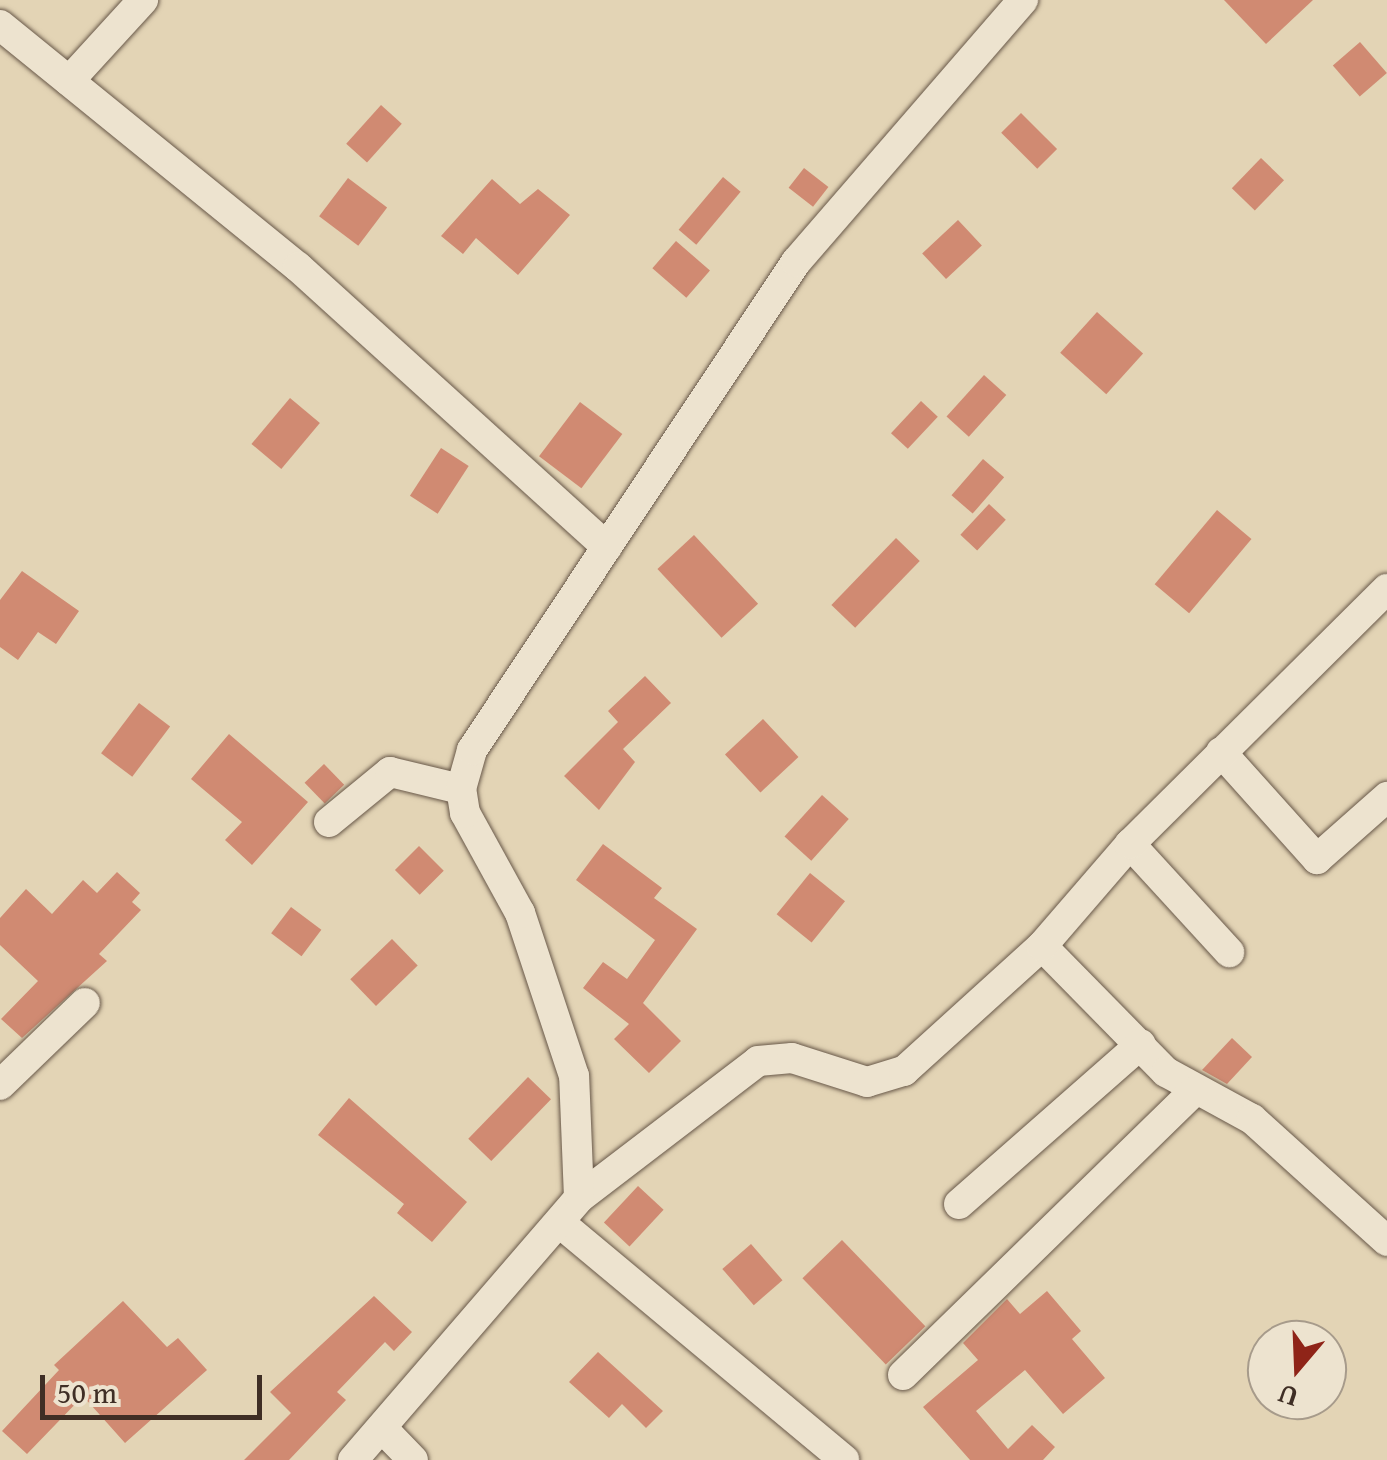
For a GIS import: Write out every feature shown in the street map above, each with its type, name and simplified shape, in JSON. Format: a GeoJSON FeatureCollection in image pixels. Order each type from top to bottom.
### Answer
{"type":"FeatureCollection","features":[{"type":"Feature","properties":{"kind":"street"},"geometry":{"type":"LineString","coordinates":[[69,81],[144,0]]}},
{"type":"Feature","properties":{"kind":"street"},"geometry":{"type":"LineString","coordinates":[[580,1198],[580,1114],[562,1032],[520,912],[469,826],[461,789],[472,750],[796,262],[1009,5]]}},
{"type":"Feature","properties":{"kind":"street"},"geometry":{"type":"LineString","coordinates":[[0,25],[298,267],[607,547]]}},
{"type":"Feature","properties":{"kind":"street"},"geometry":{"type":"LineString","coordinates":[[353,1460],[580,1198],[758,1061],[792,1058],[867,1082],[904,1071],[1042,946],[1130,844],[1387,589]]}},
{"type":"Feature","properties":{"kind":"street"},"geometry":{"type":"LineString","coordinates":[[1221,752],[1316,860],[1329,856],[1387,797]]}},
{"type":"Feature","properties":{"kind":"street"},"geometry":{"type":"LineString","coordinates":[[329,822],[390,772],[461,789]]}},
{"type":"Feature","properties":{"kind":"street"},"geometry":{"type":"LineString","coordinates":[[1130,844],[1229,952]]}},
{"type":"Feature","properties":{"kind":"street"},"geometry":{"type":"LineString","coordinates":[[1042,946],[1193,1092],[1252,1119],[1387,1242]]}},
{"type":"Feature","properties":{"kind":"street"},"geometry":{"type":"LineString","coordinates":[[0,1085],[85,1003]]}},
{"type":"Feature","properties":{"kind":"street"},"geometry":{"type":"LineString","coordinates":[[959,1204],[1140,1044]]}},
{"type":"Feature","properties":{"kind":"street"},"geometry":{"type":"LineString","coordinates":[[903,1375],[1193,1092]]}},
{"type":"Feature","properties":{"kind":"street"},"geometry":{"type":"LineString","coordinates":[[560,1223],[844,1460]]}},
{"type":"Feature","properties":{"kind":"street"},"geometry":{"type":"LineString","coordinates":[[383,1429],[413,1460]]}},
{"type":"Feature","properties":{"kind":"building"},"geometry":{"type":"Polygon","coordinates":[[[1224,0],[1313,0],[1266,44],[1224,0]]]}},
{"type":"Feature","properties":{"kind":"building"},"geometry":{"type":"Polygon","coordinates":[[[1360,42],[1387,73],[1360,97],[1333,66],[1360,42]]]}},
{"type":"Feature","properties":{"kind":"building"},"geometry":{"type":"Polygon","coordinates":[[[381,105],[402,124],[367,162],[346,144],[381,105]]]}},
{"type":"Feature","properties":{"kind":"building"},"geometry":{"type":"Polygon","coordinates":[[[1021,113],[1057,149],[1037,169],[1001,133],[1021,113]]]}},
{"type":"Feature","properties":{"kind":"building"},"geometry":{"type":"Polygon","coordinates":[[[1261,158],[1284,180],[1255,210],[1232,188],[1261,158]]]}},
{"type":"Feature","properties":{"kind":"building"},"geometry":{"type":"Polygon","coordinates":[[[804,168],[828,187],[813,207],[789,188],[804,168]]]}},
{"type":"Feature","properties":{"kind":"building"},"geometry":{"type":"Polygon","coordinates":[[[723,177],[741,192],[696,245],[679,230],[723,177]]]}},
{"type":"Feature","properties":{"kind":"building"},"geometry":{"type":"Polygon","coordinates":[[[348,178],[387,207],[358,246],[319,216],[348,178]]]}},
{"type":"Feature","properties":{"kind":"building"},"geometry":{"type":"Polygon","coordinates":[[[492,179],[520,204],[538,189],[570,215],[518,275],[476,238],[463,254],[441,236],[492,179]]]}},
{"type":"Feature","properties":{"kind":"building"},"geometry":{"type":"Polygon","coordinates":[[[958,220],[982,246],[946,279],[922,253],[958,220]]]}},
{"type":"Feature","properties":{"kind":"building"},"geometry":{"type":"Polygon","coordinates":[[[676,241],[710,271],[686,298],[652,268],[676,241]]]}},
{"type":"Feature","properties":{"kind":"building"},"geometry":{"type":"Polygon","coordinates":[[[1097,312],[1143,353],[1106,394],[1060,353],[1097,312]]]}},
{"type":"Feature","properties":{"kind":"building"},"geometry":{"type":"Polygon","coordinates":[[[984,375],[1006,395],[969,437],[947,417],[984,375]]]}},
{"type":"Feature","properties":{"kind":"building"},"geometry":{"type":"Polygon","coordinates":[[[290,398],[320,423],[281,469],[251,444],[290,398]]]}},
{"type":"Feature","properties":{"kind":"building"},"geometry":{"type":"Polygon","coordinates":[[[921,401],[938,417],[908,449],[891,433],[921,401]]]}},
{"type":"Feature","properties":{"kind":"building"},"geometry":{"type":"Polygon","coordinates":[[[580,402],[622,434],[581,488],[539,456],[580,402]]]}},
{"type":"Feature","properties":{"kind":"building"},"geometry":{"type":"Polygon","coordinates":[[[441,448],[469,466],[438,514],[410,496],[441,448]]]}},
{"type":"Feature","properties":{"kind":"building"},"geometry":{"type":"Polygon","coordinates":[[[983,459],[1004,477],[973,514],[952,495],[983,459]]]}},
{"type":"Feature","properties":{"kind":"building"},"geometry":{"type":"Polygon","coordinates":[[[989,504],[1006,520],[977,550],[960,535],[989,504]]]}},
{"type":"Feature","properties":{"kind":"building"},"geometry":{"type":"Polygon","coordinates":[[[1217,510],[1251,539],[1189,613],[1155,584],[1217,510]]]}},
{"type":"Feature","properties":{"kind":"building"},"geometry":{"type":"Polygon","coordinates":[[[694,535],[758,604],[722,638],[657,569],[694,535]]]}},
{"type":"Feature","properties":{"kind":"building"},"geometry":{"type":"Polygon","coordinates":[[[896,538],[920,561],[855,628],[831,605],[896,538]]]}},
{"type":"Feature","properties":{"kind":"building"},"geometry":{"type":"Polygon","coordinates":[[[22,571],[79,611],[56,644],[38,632],[18,660],[0,647],[0,600],[22,571]]]}},
{"type":"Feature","properties":{"kind":"building"},"geometry":{"type":"Polygon","coordinates":[[[645,676],[671,703],[623,749],[635,762],[599,810],[564,776],[618,722],[608,711],[645,676]]]}},
{"type":"Feature","properties":{"kind":"building"},"geometry":{"type":"Polygon","coordinates":[[[139,703],[170,726],[132,777],[101,753],[139,703]]]}},
{"type":"Feature","properties":{"kind":"building"},"geometry":{"type":"Polygon","coordinates":[[[763,719],[798,757],[760,792],[725,754],[763,719]]]}},
{"type":"Feature","properties":{"kind":"building"},"geometry":{"type":"Polygon","coordinates":[[[229,734],[308,802],[252,865],[225,840],[242,822],[191,779],[229,734]]]}},
{"type":"Feature","properties":{"kind":"building"},"geometry":{"type":"Polygon","coordinates":[[[324,764],[344,785],[325,804],[305,783],[324,764]]]}},
{"type":"Feature","properties":{"kind":"building"},"geometry":{"type":"Polygon","coordinates":[[[822,795],[849,819],[811,861],[785,837],[822,795]]]}},
{"type":"Feature","properties":{"kind":"building"},"geometry":{"type":"Polygon","coordinates":[[[603,844],[662,888],[654,898],[697,929],[643,1003],[681,1041],[649,1073],[614,1039],[629,1024],[583,988],[603,962],[627,979],[655,940],[576,880],[603,844]]]}},
{"type":"Feature","properties":{"kind":"building"},"geometry":{"type":"Polygon","coordinates":[[[419,846],[444,871],[420,895],[395,870],[419,846]]]}},
{"type":"Feature","properties":{"kind":"building"},"geometry":{"type":"Polygon","coordinates":[[[117,872],[140,893],[132,902],[141,910],[99,954],[107,961],[22,1038],[1,1019],[38,981],[0,945],[0,918],[26,889],[52,914],[83,880],[97,893],[117,872]]]}},
{"type":"Feature","properties":{"kind":"building"},"geometry":{"type":"Polygon","coordinates":[[[810,873],[845,901],[812,943],[777,914],[810,873]]]}},
{"type":"Feature","properties":{"kind":"building"},"geometry":{"type":"Polygon","coordinates":[[[291,907],[321,930],[301,956],[271,933],[291,907]]]}},
{"type":"Feature","properties":{"kind":"building"},"geometry":{"type":"Polygon","coordinates":[[[392,939],[418,966],[376,1006],[350,979],[392,939]]]}},
{"type":"Feature","properties":{"kind":"building"},"geometry":{"type":"Polygon","coordinates":[[[1232,1038],[1252,1057],[1227,1084],[1202,1070],[1232,1038]]]}},
{"type":"Feature","properties":{"kind":"building"},"geometry":{"type":"Polygon","coordinates":[[[528,1077],[551,1099],[491,1161],[468,1139],[528,1077]]]}},
{"type":"Feature","properties":{"kind":"building"},"geometry":{"type":"Polygon","coordinates":[[[349,1098],[467,1202],[432,1242],[397,1213],[404,1204],[318,1135],[349,1098]]]}},
{"type":"Feature","properties":{"kind":"building"},"geometry":{"type":"Polygon","coordinates":[[[638,1186],[664,1210],[629,1246],[604,1223],[638,1186]]]}},
{"type":"Feature","properties":{"kind":"building"},"geometry":{"type":"Polygon","coordinates":[[[842,1240],[925,1326],[886,1365],[802,1278],[842,1240]]]}},
{"type":"Feature","properties":{"kind":"building"},"geometry":{"type":"Polygon","coordinates":[[[751,1244],[782,1280],[754,1305],[722,1269],[751,1244]]]}},
{"type":"Feature","properties":{"kind":"building"},"geometry":{"type":"Polygon","coordinates":[[[1047,1291],[1081,1331],[1072,1339],[1105,1378],[1063,1414],[1025,1370],[976,1411],[1008,1449],[1032,1425],[1055,1447],[1043,1460],[970,1460],[923,1407],[978,1360],[963,1343],[1007,1299],[1020,1314],[1047,1291]]]}},
{"type":"Feature","properties":{"kind":"building"},"geometry":{"type":"Polygon","coordinates":[[[374,1296],[412,1332],[394,1351],[385,1342],[337,1392],[346,1400],[289,1460],[244,1460],[291,1413],[270,1392],[374,1296]]]}},
{"type":"Feature","properties":{"kind":"building"},"geometry":{"type":"Polygon","coordinates":[[[123,1301],[167,1347],[178,1338],[207,1370],[125,1443],[83,1396],[27,1454],[2,1431],[59,1370],[54,1365],[123,1301]]]}},
{"type":"Feature","properties":{"kind":"building"},"geometry":{"type":"Polygon","coordinates":[[[598,1352],[663,1411],[646,1428],[622,1404],[609,1418],[569,1382],[598,1352]]]}}]}
